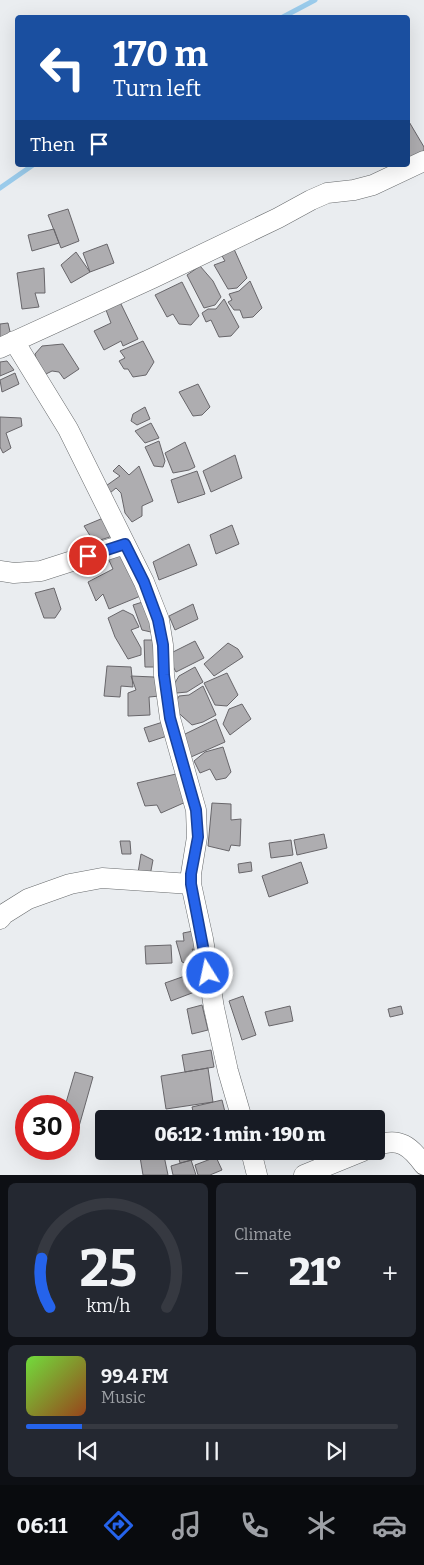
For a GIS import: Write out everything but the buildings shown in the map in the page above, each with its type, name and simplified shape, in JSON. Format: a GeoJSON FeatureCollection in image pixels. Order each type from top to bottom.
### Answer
{"type":"FeatureCollection","features":[{"type":"Feature","properties":{"kind":"street"},"geometry":{"type":"LineString","coordinates":[[239,1110],[228,1071],[214,1008],[203,939],[191,884],[198,837],[196,810],[170,718],[164,675],[163,645],[158,620],[144,582],[68,429],[7,344],[153,278],[327,193],[354,190],[373,185],[424,162]]}},
{"type":"Feature","properties":{"kind":"street"},"geometry":{"type":"LineString","coordinates":[[0,571],[14,573],[41,571],[125,544]]}},
{"type":"Feature","properties":{"kind":"street"},"geometry":{"type":"LineString","coordinates":[[0,919],[4,914],[28,899],[70,884],[102,878],[191,884]]}},
{"type":"Feature","properties":{"kind":"street"},"geometry":{"type":"LineString","coordinates":[[385,1144],[394,1141],[407,1146],[424,1165]]}},
{"type":"Feature","properties":{"kind":"street"},"geometry":{"type":"LineString","coordinates":[[253,1160],[257,1175]]}},
{"type":"Feature","properties":{"kind":"street"},"geometry":{"type":"LineString","coordinates":[[304,1175],[341,1160]]}},
{"type":"Feature","properties":{"kind":"waterway"},"geometry":{"type":"LineString","coordinates":[[287,15],[315,0]]}},
{"type":"Feature","properties":{"kind":"waterway"},"geometry":{"type":"LineString","coordinates":[[0,188],[30,167]]}},
{"type":"Feature","properties":{"kind":"route"},"geometry":{"type":"LineString","coordinates":[[88,556],[125,544],[154,606],[163,645],[164,675],[170,718],[196,810],[198,837],[191,884],[208,973]]}}]}
